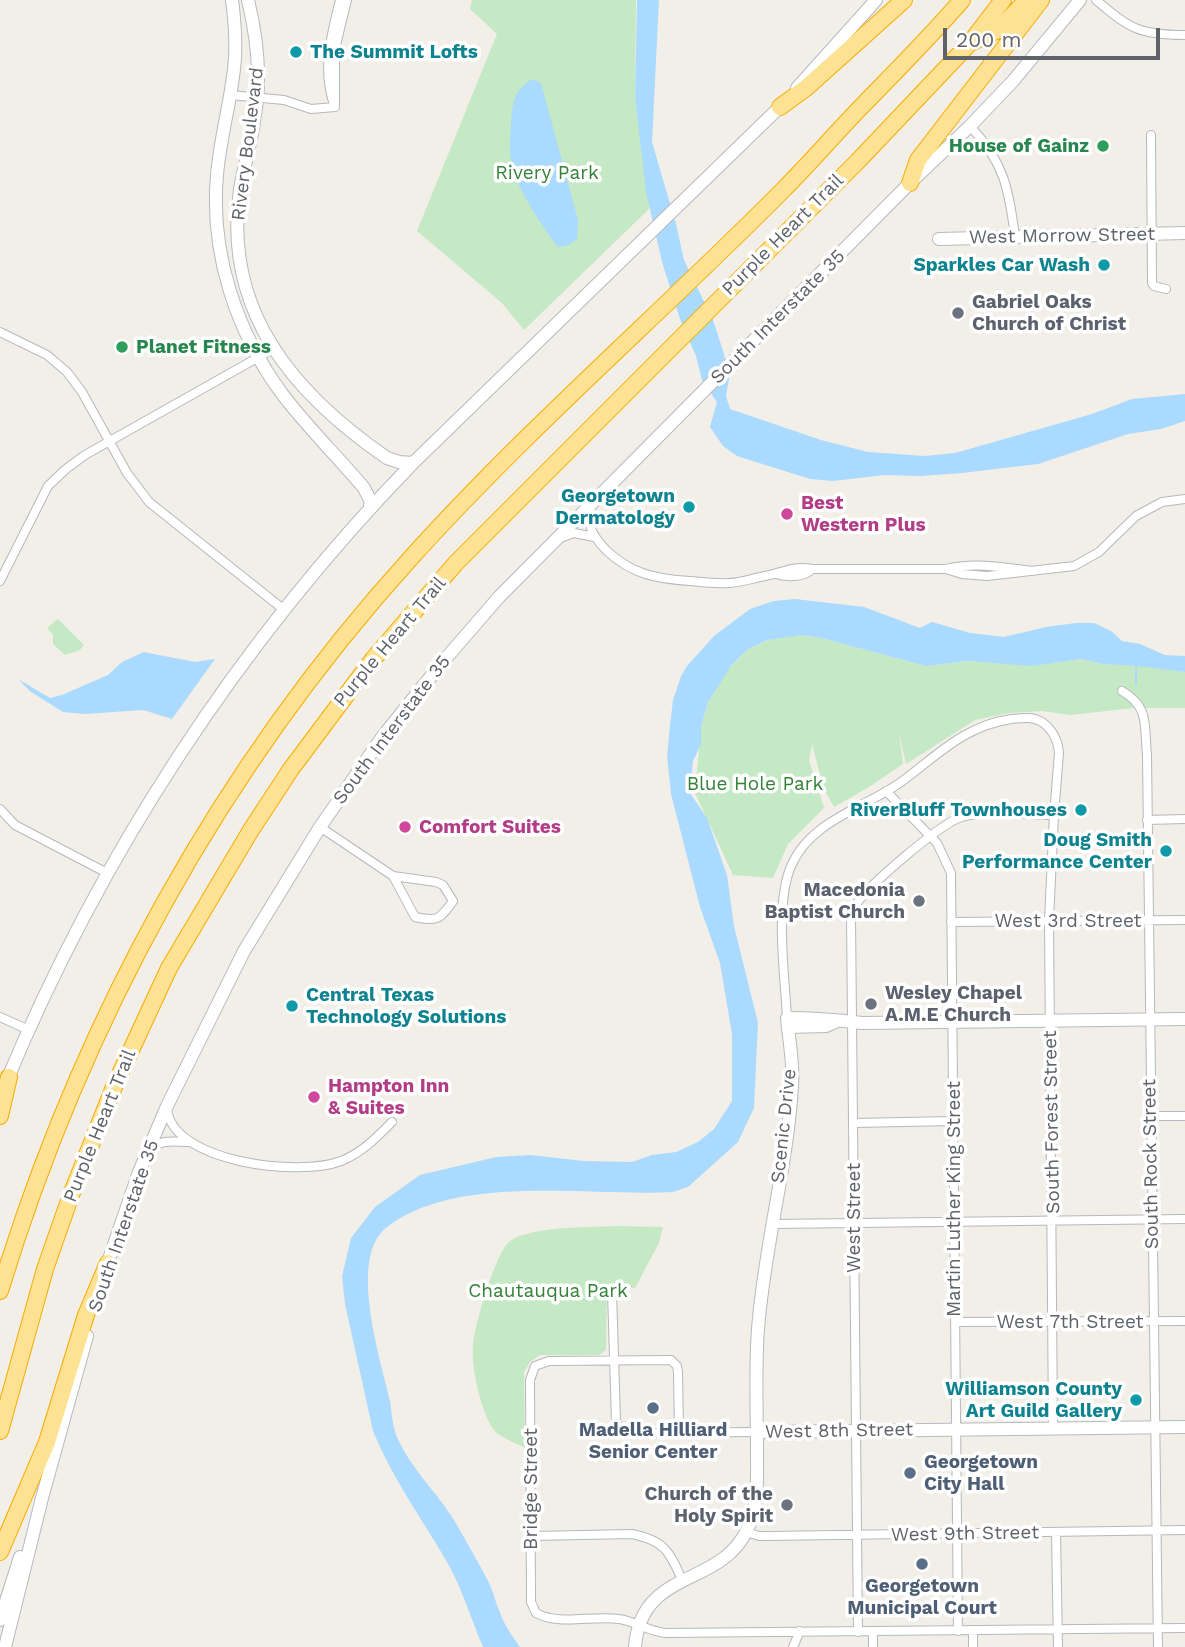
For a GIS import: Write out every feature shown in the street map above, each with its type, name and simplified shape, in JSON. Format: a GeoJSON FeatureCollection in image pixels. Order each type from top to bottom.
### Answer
{"type":"FeatureCollection","features":[{"type":"Feature","properties":{"kind":"highway"},"geometry":{"type":"LineString","coordinates":[[776,112],[904,0]]}},
{"type":"Feature","properties":{"kind":"highway","name":"Purple Heart Trail"},"geometry":{"type":"LineString","coordinates":[[0,1291],[56,1127],[149,929],[235,786],[287,710],[362,614],[466,499],[782,191],[962,0]]}},
{"type":"Feature","properties":{"kind":"highway","name":"Purple Heart Trail"},"geometry":{"type":"LineString","coordinates":[[0,1432],[45,1269],[114,1087],[169,968],[251,830],[291,769],[374,658],[455,565],[970,43],[1003,0]]}},
{"type":"Feature","properties":{"kind":"highway"},"geometry":{"type":"LineString","coordinates":[[970,43],[998,30],[1027,0]]}},
{"type":"Feature","properties":{"kind":"highway"},"geometry":{"type":"LineString","coordinates":[[910,183],[918,160],[1041,0]]}},
{"type":"Feature","properties":{"kind":"highway"},"geometry":{"type":"LineString","coordinates":[[0,1116],[9,1077]]}},
{"type":"Feature","properties":{"kind":"highway"},"geometry":{"type":"LineString","coordinates":[[0,1552],[43,1453],[86,1315],[107,1263]]}},
{"type":"Feature","properties":{"kind":"main road","name":"Rivery Boulevard"},"geometry":{"type":"LineString","coordinates":[[232,0],[236,53],[217,177],[218,231],[228,287],[259,358],[285,397],[364,488],[371,502],[370,506]]}},
{"type":"Feature","properties":{"kind":"main road","name":"Rivery Boulevard"},"geometry":{"type":"LineString","coordinates":[[248,0],[258,50],[258,98],[240,190],[238,229],[241,264],[248,295],[274,349],[307,393],[387,458],[413,463]]}},
{"type":"Feature","properties":{"kind":"main road"},"geometry":{"type":"LineString","coordinates":[[0,1098],[29,1030],[109,874],[166,776],[222,691],[283,609],[370,506],[776,112],[876,0]]}},
{"type":"Feature","properties":{"kind":"main road","name":"South Interstate 35"},"geometry":{"type":"LineString","coordinates":[[5,1647],[42,1498],[107,1263],[147,1153],[167,1106],[244,951],[320,827],[407,705],[499,597],[910,183],[970,126],[1013,81],[1080,0]]}},
{"type":"Feature","properties":{"kind":"main road","name":"West Morrow Street"},"geometry":{"type":"LineString","coordinates":[[939,239],[1185,233]]}},
{"type":"Feature","properties":{"kind":"main road"},"geometry":{"type":"LineString","coordinates":[[788,1023],[826,1026],[835,1022],[1185,1019]]}},
{"type":"Feature","properties":{"kind":"main road","name":"Scenic Drive"},"geometry":{"type":"LineString","coordinates":[[635,1647],[638,1626],[655,1599],[663,1591],[723,1559],[747,1532],[756,1500],[758,1325],[792,1089],[788,1023]]}},
{"type":"Feature","properties":{"kind":"main road","name":"West 8th Street"},"geometry":{"type":"LineString","coordinates":[[757,1432],[1185,1427]]}},
{"type":"Feature","properties":{"kind":"main road"},"geometry":{"type":"LineString","coordinates":[[0,1620],[42,1498]]}},
{"type":"Feature","properties":{"kind":"street"},"geometry":{"type":"LineString","coordinates":[[335,107],[329,93],[327,64],[340,0]]}},
{"type":"Feature","properties":{"kind":"street"},"geometry":{"type":"LineString","coordinates":[[335,107],[335,49],[346,0]]}},
{"type":"Feature","properties":{"kind":"street"},"geometry":{"type":"LineString","coordinates":[[1096,0],[1132,28],[1158,35],[1185,34]]}},
{"type":"Feature","properties":{"kind":"street"},"geometry":{"type":"LineString","coordinates":[[230,94],[284,100],[311,108],[335,107]]}},
{"type":"Feature","properties":{"kind":"street"},"geometry":{"type":"LineString","coordinates":[[970,126],[995,155],[1004,175],[1015,237]]}},
{"type":"Feature","properties":{"kind":"street"},"geometry":{"type":"LineString","coordinates":[[1151,135],[1152,283],[1166,289]]}},
{"type":"Feature","properties":{"kind":"street"},"geometry":{"type":"LineString","coordinates":[[218,231],[238,229]]}},
{"type":"Feature","properties":{"kind":"street"},"geometry":{"type":"LineString","coordinates":[[0,332],[47,355],[67,372],[82,392],[127,473],[149,502],[283,609]]}},
{"type":"Feature","properties":{"kind":"street"},"geometry":{"type":"LineString","coordinates":[[0,581],[48,486],[66,469],[274,349]]}},
{"type":"Feature","properties":{"kind":"street"},"geometry":{"type":"LineString","coordinates":[[593,501],[588,517],[594,537],[630,569],[662,579],[729,583],[775,575],[797,567],[945,569],[964,565],[989,565],[1032,571],[1064,569],[1099,552],[1136,516],[1162,502],[1185,499]]}},
{"type":"Feature","properties":{"kind":"street"},"geometry":{"type":"LineString","coordinates":[[554,541],[573,533],[594,537]]}},
{"type":"Feature","properties":{"kind":"street","name":"South Rock Street"},"geometry":{"type":"LineString","coordinates":[[1122,691],[1136,701],[1143,712],[1147,755],[1158,1647]]}},
{"type":"Feature","properties":{"kind":"street","name":"Scenic Drive"},"geometry":{"type":"LineString","coordinates":[[788,1023],[784,891],[792,864],[809,840],[820,831],[886,791],[949,744],[980,726],[1031,718],[1051,729],[1059,745],[1054,815]]}},
{"type":"Feature","properties":{"kind":"street","name":"Martin Luther King Street"},"geometry":{"type":"LineString","coordinates":[[886,791],[929,836],[944,855],[951,873],[958,1632]]}},
{"type":"Feature","properties":{"kind":"street"},"geometry":{"type":"LineString","coordinates":[[0,809],[15,825],[109,874]]}},
{"type":"Feature","properties":{"kind":"street","name":"West Street"},"geometry":{"type":"LineString","coordinates":[[858,1632],[850,929],[854,909],[869,890],[945,824],[965,816],[1054,815]]}},
{"type":"Feature","properties":{"kind":"street","name":"South Forest Street"},"geometry":{"type":"LineString","coordinates":[[1053,1429],[1049,920],[1054,815]]}},
{"type":"Feature","properties":{"kind":"street"},"geometry":{"type":"LineString","coordinates":[[1147,820],[1185,819]]}},
{"type":"Feature","properties":{"kind":"street"},"geometry":{"type":"LineString","coordinates":[[320,827],[393,876],[443,885],[453,901],[440,918],[432,920],[415,917],[393,876]]}},
{"type":"Feature","properties":{"kind":"street","name":"West 3rd Street"},"geometry":{"type":"LineString","coordinates":[[951,922],[1185,920]]}},
{"type":"Feature","properties":{"kind":"street"},"geometry":{"type":"LineString","coordinates":[[0,1017],[29,1030]]}},
{"type":"Feature","properties":{"kind":"street"},"geometry":{"type":"LineString","coordinates":[[167,1106],[172,1126],[190,1142],[229,1158],[260,1166],[298,1169],[321,1167],[342,1161],[361,1151],[392,1122]]}},
{"type":"Feature","properties":{"kind":"street"},"geometry":{"type":"LineString","coordinates":[[1150,1116],[1185,1116]]}},
{"type":"Feature","properties":{"kind":"street"},"geometry":{"type":"LineString","coordinates":[[854,1123],[953,1121]]}},
{"type":"Feature","properties":{"kind":"street"},"geometry":{"type":"LineString","coordinates":[[147,1153],[154,1146],[166,1141],[190,1142]]}},
{"type":"Feature","properties":{"kind":"street"},"geometry":{"type":"LineString","coordinates":[[773,1224],[1185,1219]]}},
{"type":"Feature","properties":{"kind":"street"},"geometry":{"type":"LineString","coordinates":[[612,1292],[612,1359],[667,1359],[675,1363],[678,1371],[680,1433]]}},
{"type":"Feature","properties":{"kind":"street","name":"West 7th Street"},"geometry":{"type":"LineString","coordinates":[[955,1322],[1185,1321]]}},
{"type":"Feature","properties":{"kind":"street","name":"West 8th Street"},"geometry":{"type":"LineString","coordinates":[[612,1359],[616,1421],[619,1429],[629,1433],[757,1432]]}},
{"type":"Feature","properties":{"kind":"street","name":"Bridge Street"},"geometry":{"type":"LineString","coordinates":[[612,1359],[550,1361],[535,1366],[530,1380],[531,1602],[536,1613],[548,1618],[617,1619],[638,1626]]}},
{"type":"Feature","properties":{"kind":"street","name":"West 9th Street"},"geometry":{"type":"LineString","coordinates":[[747,1532],[759,1536],[1185,1530]]}},
{"type":"Feature","properties":{"kind":"street"},"geometry":{"type":"LineString","coordinates":[[1056,1533],[1058,1647]]}},
{"type":"Feature","properties":{"kind":"street"},"geometry":{"type":"LineString","coordinates":[[532,1536],[632,1534],[646,1537],[657,1541],[671,1555],[682,1580]]}},
{"type":"Feature","properties":{"kind":"street"},"geometry":{"type":"LineString","coordinates":[[638,1626],[657,1633],[1185,1628]]}},
{"type":"Feature","properties":{"kind":"street"},"geometry":{"type":"LineString","coordinates":[[972,1631],[973,1647]]}},
{"type":"Feature","properties":{"kind":"street"},"geometry":{"type":"LineString","coordinates":[[793,1647],[800,1632]]}},
{"type":"Feature","properties":{"kind":"street"},"geometry":{"type":"LineString","coordinates":[[873,1632],[873,1647]]}},
{"type":"Feature","properties":{"kind":"green space","name":"Rivery Park"},"geometry":{"type":"Polygon","coordinates":[[[472,0],[636,0],[635,97],[650,208],[524,330],[502,303],[417,231],[497,34],[470,9],[472,0]]]}},
{"type":"Feature","properties":{"kind":"green space"},"geometry":{"type":"Polygon","coordinates":[[[58,619],[84,645],[80,650],[65,655],[53,644],[53,635],[47,628],[58,619]]]}},
{"type":"Feature","properties":{"kind":"green space","name":"Blue Hole Park"},"geometry":{"type":"Polygon","coordinates":[[[801,635],[926,666],[969,661],[1052,663],[1081,659],[1102,664],[1185,666],[1185,708],[1134,708],[1070,715],[1042,711],[1009,713],[975,720],[906,764],[899,733],[903,764],[834,807],[824,789],[812,744],[809,760],[824,808],[788,844],[773,878],[733,875],[695,793],[701,727],[708,702],[722,676],[748,649],[776,637],[801,635]]]}},
{"type":"Feature","properties":{"kind":"green space","name":"Chautauqua Park"},"geometry":{"type":"Polygon","coordinates":[[[621,1226],[663,1227],[659,1243],[635,1288],[607,1287],[606,1350],[599,1355],[540,1355],[530,1362],[524,1372],[525,1448],[493,1429],[475,1377],[473,1346],[477,1323],[498,1259],[510,1241],[532,1232],[621,1226]]]}},
{"type":"Feature","properties":{"kind":"water"},"geometry":{"type":"Polygon","coordinates":[[[637,0],[659,0],[652,142],[684,260],[713,320],[724,354],[729,379],[726,396],[730,409],[821,440],[868,452],[925,456],[955,453],[1092,414],[1132,399],[1185,394],[1185,421],[1161,429],[1128,434],[1038,464],[962,473],[884,475],[833,481],[810,479],[737,456],[723,446],[710,427],[717,402],[702,380],[696,356],[680,319],[662,262],[646,192],[635,97],[637,0]]]}},
{"type":"Feature","properties":{"kind":"water"},"geometry":{"type":"Polygon","coordinates":[[[532,79],[541,83],[578,220],[577,239],[569,245],[558,247],[552,239],[524,196],[512,165],[510,141],[513,105],[521,88],[532,79]]]}},
{"type":"Feature","properties":{"kind":"water"},"geometry":{"type":"Polygon","coordinates":[[[795,599],[864,607],[920,628],[932,622],[970,633],[1004,637],[1046,627],[1094,623],[1111,631],[1122,641],[1140,644],[1165,655],[1185,656],[1185,672],[1102,664],[1081,659],[1032,666],[969,661],[926,666],[801,635],[768,640],[748,649],[731,666],[708,702],[701,727],[701,744],[693,761],[690,793],[707,818],[727,875],[734,926],[758,1023],[754,1108],[738,1142],[688,1187],[673,1192],[525,1191],[450,1199],[416,1210],[387,1227],[375,1241],[369,1261],[370,1310],[397,1437],[409,1459],[454,1520],[490,1585],[505,1625],[520,1647],[483,1647],[452,1572],[398,1482],[373,1431],[345,1304],[342,1276],[351,1238],[375,1207],[420,1175],[496,1157],[531,1155],[584,1161],[632,1162],[652,1155],[676,1152],[698,1142],[714,1129],[732,1101],[732,1034],[720,963],[700,907],[671,794],[667,756],[673,700],[687,666],[714,636],[750,609],[774,601],[795,599]]]}},
{"type":"Feature","properties":{"kind":"water"},"geometry":{"type":"Polygon","coordinates":[[[144,652],[195,662],[215,659],[172,719],[143,710],[85,714],[63,712],[31,692],[18,679],[50,698],[108,675],[122,662],[144,652]]]}},
{"type":"Feature","properties":{"kind":"waterway"},"geometry":{"type":"LineString","coordinates":[[1136,664],[1136,684]]}},
{"type":"Feature","properties":{"kind":"place","name":"The Summit Lofts"},"geometry":{"type":"Point","coordinates":[296,52]}},
{"type":"Feature","properties":{"kind":"place","name":"House of Gainz"},"geometry":{"type":"Point","coordinates":[1103,146]}},
{"type":"Feature","properties":{"kind":"place","name":"Sparkles Car Wash"},"geometry":{"type":"Point","coordinates":[1104,265]}},
{"type":"Feature","properties":{"kind":"place","name":"Gabriel Oaks Church of Christ"},"geometry":{"type":"Point","coordinates":[958,313]}},
{"type":"Feature","properties":{"kind":"place","name":"Planet Fitness"},"geometry":{"type":"Point","coordinates":[122,347]}},
{"type":"Feature","properties":{"kind":"place","name":"Georgetown Dermatology"},"geometry":{"type":"Point","coordinates":[689,507]}},
{"type":"Feature","properties":{"kind":"place","name":"Best Western Plus"},"geometry":{"type":"Point","coordinates":[787,514]}},
{"type":"Feature","properties":{"kind":"place","name":"RiverBluff Townhouses"},"geometry":{"type":"Point","coordinates":[1081,810]}},
{"type":"Feature","properties":{"kind":"place","name":"Comfort Suites"},"geometry":{"type":"Point","coordinates":[405,827]}},
{"type":"Feature","properties":{"kind":"place","name":"Doug Smith Performance Center"},"geometry":{"type":"Point","coordinates":[1166,851]}},
{"type":"Feature","properties":{"kind":"place","name":"Macedonia Baptist Church"},"geometry":{"type":"Point","coordinates":[919,901]}},
{"type":"Feature","properties":{"kind":"place","name":"Wesley Chapel A.M.E Church"},"geometry":{"type":"Point","coordinates":[871,1004]}},
{"type":"Feature","properties":{"kind":"place","name":"Central Texas Technology Solutions"},"geometry":{"type":"Point","coordinates":[292,1006]}},
{"type":"Feature","properties":{"kind":"place","name":"Hampton Inn & Suites"},"geometry":{"type":"Point","coordinates":[314,1097]}},
{"type":"Feature","properties":{"kind":"place","name":"Williamson County Art Guild Gallery"},"geometry":{"type":"Point","coordinates":[1136,1400]}},
{"type":"Feature","properties":{"kind":"place","name":"Madella Hilliard Senior Center"},"geometry":{"type":"Point","coordinates":[653,1408]}},
{"type":"Feature","properties":{"kind":"place","name":"Georgetown City Hall"},"geometry":{"type":"Point","coordinates":[910,1473]}},
{"type":"Feature","properties":{"kind":"place","name":"Church of the Holy Spirit"},"geometry":{"type":"Point","coordinates":[787,1505]}},
{"type":"Feature","properties":{"kind":"place","name":"Georgetown Municipal Court"},"geometry":{"type":"Point","coordinates":[922,1564]}}]}
